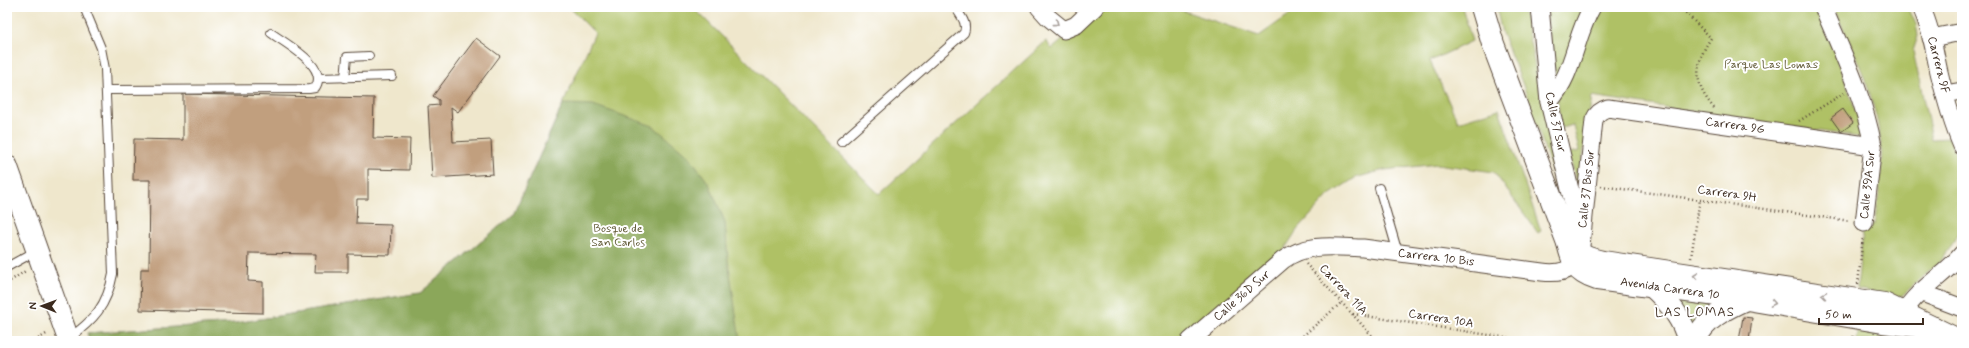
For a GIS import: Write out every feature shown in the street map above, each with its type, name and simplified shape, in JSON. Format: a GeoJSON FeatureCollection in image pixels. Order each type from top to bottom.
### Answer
{"type":"FeatureCollection","features":[{"type":"Feature","properties":{"kind":"main road"},"geometry":{"type":"LineString","coordinates":[[1482,7],[1493,44],[1576,249]]}},
{"type":"Feature","properties":{"kind":"main road","name":"Avenida Carrera 10"},"geometry":{"type":"LineString","coordinates":[[1576,249],[1584,274],[1597,279],[1900,318],[1934,328],[1960,341]]}},
{"type":"Feature","properties":{"kind":"main road","name":"Avenida Carrera 10"},"geometry":{"type":"LineString","coordinates":[[1576,249],[1603,262],[1884,304],[1900,318]]}},
{"type":"Feature","properties":{"kind":"street"},"geometry":{"type":"LineString","coordinates":[[1039,7],[1048,17],[1064,30],[1076,25],[1095,7]]}},
{"type":"Feature","properties":{"kind":"street","name":"Calle 37 Sur"},"geometry":{"type":"LineString","coordinates":[[1540,7],[1549,102],[1576,249]]}},
{"type":"Feature","properties":{"kind":"street"},"geometry":{"type":"LineString","coordinates":[[1549,102],[1562,86],[1585,21],[1592,7]]}},
{"type":"Feature","properties":{"kind":"street","name":"Calle 39A Sur"},"geometry":{"type":"LineString","coordinates":[[1823,7],[1856,86],[1873,146],[1864,222]]}},
{"type":"Feature","properties":{"kind":"street","name":"Carrera 9F"},"geometry":{"type":"LineString","coordinates":[[1921,7],[1931,38],[1945,94],[1962,146]]}},
{"type":"Feature","properties":{"kind":"street"},"geometry":{"type":"LineString","coordinates":[[1931,38],[1962,32]]}},
{"type":"Feature","properties":{"kind":"street"},"geometry":{"type":"LineString","coordinates":[[1945,94],[1962,91]]}},
{"type":"Feature","properties":{"kind":"street","name":"Carrera 9G"},"geometry":{"type":"LineString","coordinates":[[1598,113],[1608,108],[1873,146]]}},
{"type":"Feature","properties":{"kind":"street","name":"Calle 37 Bis Sur"},"geometry":{"type":"LineString","coordinates":[[1576,249],[1587,184],[1594,120],[1598,113]]}},
{"type":"Feature","properties":{"kind":"street"},"geometry":{"type":"LineString","coordinates":[[7,166],[34,259],[63,338]]}},
{"type":"Feature","properties":{"kind":"street","name":"Carrera 10 Bis"},"geometry":{"type":"LineString","coordinates":[[1295,252],[1306,248],[1363,248],[1399,254],[1552,273],[1566,270],[1576,249]]}},
{"type":"Feature","properties":{"kind":"street","name":"Calle 36D Sur"},"geometry":{"type":"LineString","coordinates":[[1190,341],[1295,252]]}},
{"type":"Feature","properties":{"kind":"street"},"geometry":{"type":"LineString","coordinates":[[1900,318],[1920,292],[1948,269],[1962,254]]}},
{"type":"Feature","properties":{"kind":"street"},"geometry":{"type":"LineString","coordinates":[[1651,286],[1672,308],[1680,321],[1688,341]]}},
{"type":"Feature","properties":{"kind":"street"},"geometry":{"type":"LineString","coordinates":[[1920,292],[1962,308]]}},
{"type":"Feature","properties":{"kind":"street"},"geometry":{"type":"LineString","coordinates":[[1695,341],[1704,327],[1714,317],[1727,308],[1747,299]]}},
{"type":"Feature","properties":{"kind":"lane"},"geometry":{"type":"LineString","coordinates":[[63,338],[84,327],[103,306],[110,290],[113,274],[111,251],[107,90],[105,70],[101,48],[84,7]]}},
{"type":"Feature","properties":{"kind":"lane"},"geometry":{"type":"LineString","coordinates":[[841,142],[964,33],[966,28],[965,23],[956,7]]}},
{"type":"Feature","properties":{"kind":"lane"},"geometry":{"type":"LineString","coordinates":[[107,90],[315,88],[319,78],[316,68],[312,63],[271,33]]}},
{"type":"Feature","properties":{"kind":"lane"},"geometry":{"type":"LineString","coordinates":[[345,78],[347,57],[369,56]]}},
{"type":"Feature","properties":{"kind":"lane"},"geometry":{"type":"LineString","coordinates":[[319,78],[392,76]]}},
{"type":"Feature","properties":{"kind":"lane"},"geometry":{"type":"LineString","coordinates":[[1379,188],[1399,254]]}},
{"type":"Feature","properties":{"kind":"lane"},"geometry":{"type":"LineString","coordinates":[[7,267],[34,259]]}},
{"type":"Feature","properties":{"kind":"path"},"geometry":{"type":"LineString","coordinates":[[1680,7],[1711,38],[1703,50],[1699,62],[1698,77],[1700,90],[1715,110],[1732,126]]}},
{"type":"Feature","properties":{"kind":"path"},"geometry":{"type":"LineString","coordinates":[[1780,132],[1856,86]]}},
{"type":"Feature","properties":{"kind":"path","name":"Carrera 9H"},"geometry":{"type":"LineString","coordinates":[[1587,184],[1864,222]]}},
{"type":"Feature","properties":{"kind":"path"},"geometry":{"type":"LineString","coordinates":[[1690,260],[1700,199]]}},
{"type":"Feature","properties":{"kind":"path","name":"Calle 39A Sur"},"geometry":{"type":"LineString","coordinates":[[1856,299],[1864,222]]}},
{"type":"Feature","properties":{"kind":"path","name":"Carrera 11A"},"geometry":{"type":"LineString","coordinates":[[1295,252],[1378,341]]}},
{"type":"Feature","properties":{"kind":"path"},"geometry":{"type":"LineString","coordinates":[[7,283],[34,259]]}},
{"type":"Feature","properties":{"kind":"path"},"geometry":{"type":"LineString","coordinates":[[1298,341],[1341,303]]}},
{"type":"Feature","properties":{"kind":"path","name":"Carrera 10A"},"geometry":{"type":"LineString","coordinates":[[1353,314],[1528,341]]}},
{"type":"Feature","properties":{"kind":"path"},"geometry":{"type":"LineString","coordinates":[[35,341],[63,338]]}},
{"type":"Feature","properties":{"kind":"green space"},"geometry":{"type":"Polygon","coordinates":[[[569,7],[693,7],[879,194],[1046,41],[1052,49],[1101,7],[1172,7],[1259,36],[1300,7],[1462,7],[1472,41],[1430,61],[1458,122],[1499,109],[1541,231],[1538,233],[1494,172],[1437,164],[1384,170],[1355,178],[1329,195],[1297,230],[1282,253],[1181,341],[90,341],[87,333],[236,323],[420,293],[513,215],[595,33],[569,7]]]}},
{"type":"Feature","properties":{"kind":"green space"},"geometry":{"type":"Polygon","coordinates":[[[1496,7],[1523,7],[1539,86],[1573,220],[1569,221],[1523,85],[1502,33],[1496,7]]]}},
{"type":"Feature","properties":{"kind":"green space","name":"Parque Las Lomas"},"geometry":{"type":"Polygon","coordinates":[[[1546,7],[1816,7],[1844,76],[1865,138],[1592,96],[1578,188],[1569,153],[1579,151],[1573,125],[1561,128],[1546,7]]]}},
{"type":"Feature","properties":{"kind":"green space"},"geometry":{"type":"Polygon","coordinates":[[[1833,7],[1908,7],[1916,24],[1918,36],[1913,51],[1932,139],[1950,138],[1962,169],[1962,218],[1960,229],[1950,248],[1940,262],[1899,298],[1857,289],[1864,223],[1874,225],[1876,216],[1881,174],[1881,145],[1874,109],[1863,74],[1833,7]]]}},
{"type":"Feature","properties":{"kind":"green space","name":"Bosque de San Carlos"},"geometry":{"type":"Polygon","coordinates":[[[563,104],[593,105],[653,126],[690,157],[709,184],[725,222],[728,260],[740,341],[90,341],[87,333],[236,323],[420,293],[513,215],[563,104]]]}},
{"type":"Feature","properties":{"kind":"green space"},"geometry":{"type":"Polygon","coordinates":[[[1672,298],[1727,303],[1695,333],[1672,298]]]}},
{"type":"Feature","properties":{"kind":"green space"},"geometry":{"type":"Polygon","coordinates":[[[1858,331],[1921,341],[1857,341],[1858,331]]]}},
{"type":"Feature","properties":{"kind":"building"},"geometry":{"type":"Polygon","coordinates":[[[476,38],[500,56],[458,112],[451,107],[453,142],[491,140],[493,174],[432,178],[428,106],[439,105],[439,100],[433,96],[476,38]]]}},
{"type":"Feature","properties":{"kind":"building"},"geometry":{"type":"Polygon","coordinates":[[[183,94],[374,98],[373,138],[410,139],[409,170],[368,169],[368,199],[357,199],[356,224],[391,225],[390,255],[348,254],[348,272],[315,272],[316,254],[249,253],[248,281],[263,282],[263,313],[140,310],[141,269],[149,269],[150,180],[133,180],[134,139],[183,140],[183,94]]]}},
{"type":"Feature","properties":{"kind":"building"},"geometry":{"type":"Polygon","coordinates":[[[1843,109],[1853,123],[1841,132],[1831,118],[1843,109]]]}},
{"type":"Feature","properties":{"kind":"building"},"geometry":{"type":"Polygon","coordinates":[[[1743,317],[1752,318],[1749,341],[1739,341],[1743,317]]]}},
{"type":"Feature","properties":{"kind":"district","name":"LAS LOMAS"},"geometry":{"type":"Point","coordinates":[1695,312]}}]}
